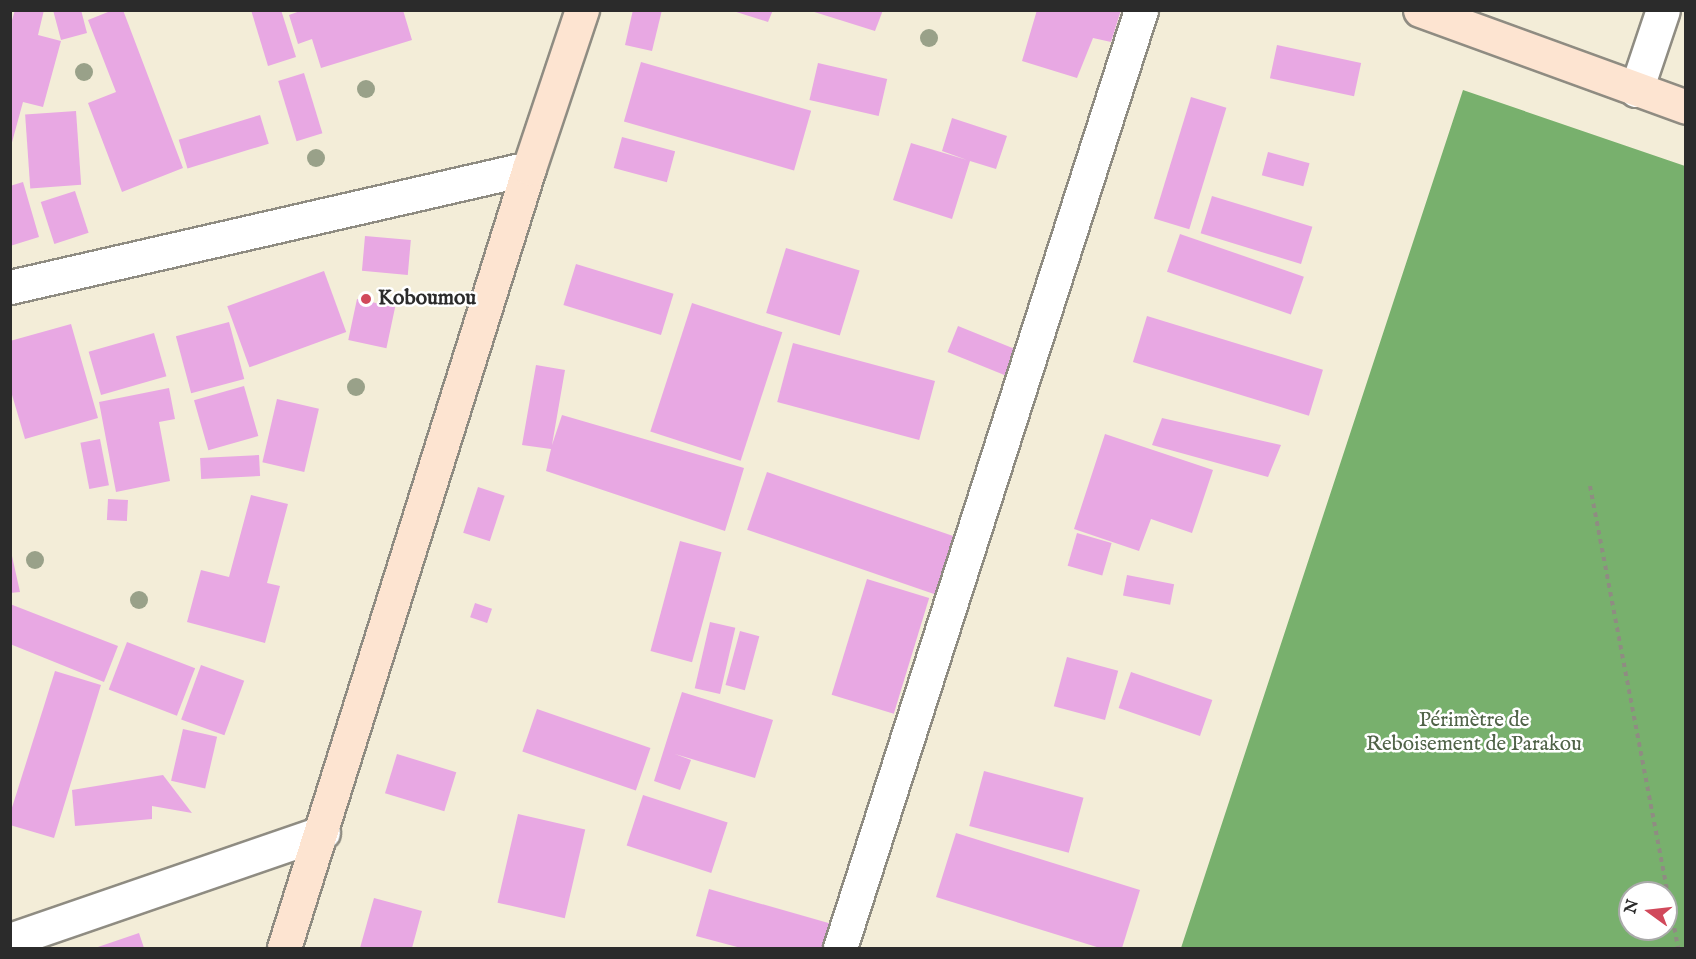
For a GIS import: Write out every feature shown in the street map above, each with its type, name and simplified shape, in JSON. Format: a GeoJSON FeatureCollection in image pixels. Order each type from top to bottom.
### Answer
{"type":"FeatureCollection","features":[{"type":"Feature","properties":{"kind":"street"},"geometry":{"type":"LineString","coordinates":[[284,948],[323,832],[529,168],[582,10]]}},
{"type":"Feature","properties":{"kind":"street"},"geometry":{"type":"LineString","coordinates":[[840,948],[1141,10]]}},
{"type":"Feature","properties":{"kind":"street"},"geometry":{"type":"LineString","coordinates":[[1419,10],[1686,107]]}},
{"type":"Feature","properties":{"kind":"street"},"geometry":{"type":"LineString","coordinates":[[1636,90],[1663,10]]}},
{"type":"Feature","properties":{"kind":"street"},"geometry":{"type":"LineString","coordinates":[[10,287],[529,168]]}},
{"type":"Feature","properties":{"kind":"street"},"geometry":{"type":"LineString","coordinates":[[10,940],[323,832]]}},
{"type":"Feature","properties":{"kind":"path"},"geometry":{"type":"LineString","coordinates":[[1590,486],[1678,948]]}},
{"type":"Feature","properties":{"kind":"green space","name":"Périmètre de Reboisement de Parakou"},"geometry":{"type":"Polygon","coordinates":[[[1463,90],[1685,166],[1685,948],[1181,948],[1463,90]]]}},
{"type":"Feature","properties":{"kind":"building"},"geometry":{"type":"Polygon","coordinates":[[[15,10],[44,10],[38,35],[61,41],[43,107],[23,102],[11,146],[10,27],[15,10]]]}},
{"type":"Feature","properties":{"kind":"building"},"geometry":{"type":"Polygon","coordinates":[[[53,10],[81,10],[87,33],[61,40],[53,10]]]}},
{"type":"Feature","properties":{"kind":"building"},"geometry":{"type":"Polygon","coordinates":[[[113,10],[123,10],[183,168],[122,192],[88,103],[116,92],[88,20],[113,10]]]}},
{"type":"Feature","properties":{"kind":"building"},"geometry":{"type":"Polygon","coordinates":[[[251,10],[281,10],[296,57],[268,66],[251,10]]]}},
{"type":"Feature","properties":{"kind":"building"},"geometry":{"type":"Polygon","coordinates":[[[303,10],[403,10],[412,40],[321,68],[312,39],[298,44],[289,15],[303,10]]]}},
{"type":"Feature","properties":{"kind":"building"},"geometry":{"type":"Polygon","coordinates":[[[633,10],[662,10],[652,51],[625,45],[633,10]]]}},
{"type":"Feature","properties":{"kind":"building"},"geometry":{"type":"Polygon","coordinates":[[[730,10],[773,10],[768,22],[730,10]]]}},
{"type":"Feature","properties":{"kind":"building"},"geometry":{"type":"Polygon","coordinates":[[[808,10],[883,10],[875,31],[808,10]]]}},
{"type":"Feature","properties":{"kind":"building"},"geometry":{"type":"Polygon","coordinates":[[[1037,10],[1121,10],[1111,42],[1093,38],[1077,78],[1022,61],[1037,10]]]}},
{"type":"Feature","properties":{"kind":"building"},"geometry":{"type":"Polygon","coordinates":[[[1277,45],[1361,63],[1354,96],[1270,78],[1277,45]]]}},
{"type":"Feature","properties":{"kind":"building"},"geometry":{"type":"Polygon","coordinates":[[[641,62],[811,111],[794,170],[624,122],[641,62]]]}},
{"type":"Feature","properties":{"kind":"building"},"geometry":{"type":"Polygon","coordinates":[[[818,63],[887,79],[879,116],[809,100],[818,63]]]}},
{"type":"Feature","properties":{"kind":"building"},"geometry":{"type":"Polygon","coordinates":[[[304,73],[322,133],[297,141],[278,81],[304,73]]]}},
{"type":"Feature","properties":{"kind":"building"},"geometry":{"type":"Polygon","coordinates":[[[1191,97],[1226,108],[1189,229],[1154,218],[1191,97]]]}},
{"type":"Feature","properties":{"kind":"building"},"geometry":{"type":"Polygon","coordinates":[[[76,111],[81,185],[30,188],[25,115],[76,111]]]}},
{"type":"Feature","properties":{"kind":"building"},"geometry":{"type":"Polygon","coordinates":[[[260,115],[269,144],[187,169],[179,140],[260,115]]]}},
{"type":"Feature","properties":{"kind":"building"},"geometry":{"type":"Polygon","coordinates":[[[952,118],[1007,136],[996,169],[970,161],[952,219],[893,200],[911,143],[967,160],[942,151],[952,118]]]}},
{"type":"Feature","properties":{"kind":"building"},"geometry":{"type":"Polygon","coordinates":[[[622,137],[675,151],[667,182],[614,168],[622,137]]]}},
{"type":"Feature","properties":{"kind":"building"},"geometry":{"type":"Polygon","coordinates":[[[1268,152],[1310,163],[1303,186],[1262,175],[1268,152]]]}},
{"type":"Feature","properties":{"kind":"building"},"geometry":{"type":"Polygon","coordinates":[[[23,182],[39,237],[10,246],[10,186],[23,182]]]}},
{"type":"Feature","properties":{"kind":"building"},"geometry":{"type":"Polygon","coordinates":[[[75,191],[89,233],[54,244],[41,202],[75,191]]]}},
{"type":"Feature","properties":{"kind":"building"},"geometry":{"type":"Polygon","coordinates":[[[1212,196],[1312,227],[1301,264],[1201,233],[1212,196]]]}},
{"type":"Feature","properties":{"kind":"building"},"geometry":{"type":"Polygon","coordinates":[[[1180,234],[1304,277],[1291,314],[1167,272],[1180,234]]]}},
{"type":"Feature","properties":{"kind":"building"},"geometry":{"type":"Polygon","coordinates":[[[365,236],[411,240],[408,275],[362,271],[365,236]]]}},
{"type":"Feature","properties":{"kind":"building"},"geometry":{"type":"Polygon","coordinates":[[[786,248],[860,271],[840,336],[766,313],[786,248]]]}},
{"type":"Feature","properties":{"kind":"building"},"geometry":{"type":"Polygon","coordinates":[[[576,264],[674,294],[661,335],[563,305],[576,264]]]}},
{"type":"Feature","properties":{"kind":"building"},"geometry":{"type":"Polygon","coordinates":[[[324,271],[346,332],[249,367],[227,306],[324,271]]]}},
{"type":"Feature","properties":{"kind":"building"},"geometry":{"type":"Polygon","coordinates":[[[357,299],[395,307],[386,348],[348,340],[357,299]]]}},
{"type":"Feature","properties":{"kind":"building"},"geometry":{"type":"Polygon","coordinates":[[[692,303],[782,332],[741,461],[650,431],[692,303]]]}},
{"type":"Feature","properties":{"kind":"building"},"geometry":{"type":"Polygon","coordinates":[[[1147,316],[1323,370],[1309,416],[1133,362],[1147,316]]]}},
{"type":"Feature","properties":{"kind":"building"},"geometry":{"type":"Polygon","coordinates":[[[229,322],[244,379],[191,393],[176,336],[229,322]]]}},
{"type":"Feature","properties":{"kind":"building"},"geometry":{"type":"Polygon","coordinates":[[[71,324],[98,418],[25,439],[10,388],[10,341],[71,324]]]}},
{"type":"Feature","properties":{"kind":"building"},"geometry":{"type":"Polygon","coordinates":[[[958,326],[1021,351],[1011,377],[948,352],[958,326]]]}},
{"type":"Feature","properties":{"kind":"building"},"geometry":{"type":"Polygon","coordinates":[[[154,333],[166,376],[101,395],[89,352],[154,333]]]}},
{"type":"Feature","properties":{"kind":"building"},"geometry":{"type":"Polygon","coordinates":[[[793,343],[935,381],[919,440],[777,402],[793,343]]]}},
{"type":"Feature","properties":{"kind":"building"},"geometry":{"type":"Polygon","coordinates":[[[536,365],[565,370],[552,445],[562,415],[744,468],[725,531],[546,471],[551,449],[522,445],[536,365]]]}},
{"type":"Feature","properties":{"kind":"building"},"geometry":{"type":"Polygon","coordinates":[[[244,386],[258,436],[208,450],[194,400],[244,386]]]}},
{"type":"Feature","properties":{"kind":"building"},"geometry":{"type":"Polygon","coordinates":[[[169,388],[175,419],[159,422],[170,481],[116,492],[99,402],[169,388]]]}},
{"type":"Feature","properties":{"kind":"building"},"geometry":{"type":"Polygon","coordinates":[[[277,399],[319,409],[304,472],[262,462],[277,399]]]}},
{"type":"Feature","properties":{"kind":"building"},"geometry":{"type":"Polygon","coordinates":[[[1162,418],[1281,445],[1268,477],[1152,445],[1162,418]]]}},
{"type":"Feature","properties":{"kind":"building"},"geometry":{"type":"Polygon","coordinates":[[[1105,434],[1213,470],[1192,533],[1151,519],[1139,551],[1074,529],[1105,434]]]}},
{"type":"Feature","properties":{"kind":"building"},"geometry":{"type":"Polygon","coordinates":[[[100,439],[109,485],[89,489],[80,443],[100,439]]]}},
{"type":"Feature","properties":{"kind":"building"},"geometry":{"type":"Polygon","coordinates":[[[259,455],[260,476],[201,479],[200,458],[259,455]]]}},
{"type":"Feature","properties":{"kind":"building"},"geometry":{"type":"Polygon","coordinates":[[[767,472],[959,538],[939,596],[747,530],[767,472]]]}},
{"type":"Feature","properties":{"kind":"building"},"geometry":{"type":"Polygon","coordinates":[[[478,487],[505,496],[490,541],[463,533],[478,487]]]}},
{"type":"Feature","properties":{"kind":"building"},"geometry":{"type":"Polygon","coordinates":[[[251,495],[288,504],[267,583],[280,586],[265,643],[187,622],[201,570],[229,577],[251,495]]]}},
{"type":"Feature","properties":{"kind":"building"},"geometry":{"type":"Polygon","coordinates":[[[108,499],[128,500],[127,521],[107,520],[108,499]]]}},
{"type":"Feature","properties":{"kind":"building"},"geometry":{"type":"Polygon","coordinates":[[[1077,533],[1112,543],[1102,576],[1068,566],[1077,533]]]}},
{"type":"Feature","properties":{"kind":"building"},"geometry":{"type":"Polygon","coordinates":[[[680,541],[722,552],[692,662],[650,651],[680,541]]]}},
{"type":"Feature","properties":{"kind":"building"},"geometry":{"type":"Polygon","coordinates":[[[10,547],[20,592],[10,593],[10,547]]]}},
{"type":"Feature","properties":{"kind":"building"},"geometry":{"type":"Polygon","coordinates":[[[1127,575],[1174,584],[1170,605],[1123,596],[1127,575]]]}},
{"type":"Feature","properties":{"kind":"building"},"geometry":{"type":"Polygon","coordinates":[[[867,579],[929,598],[894,714],[832,695],[867,579]]]}},
{"type":"Feature","properties":{"kind":"building"},"geometry":{"type":"Polygon","coordinates":[[[475,603],[492,609],[487,623],[470,617],[475,603]]]}},
{"type":"Feature","properties":{"kind":"building"},"geometry":{"type":"Polygon","coordinates":[[[10,604],[118,646],[104,682],[10,644],[10,604]]]}},
{"type":"Feature","properties":{"kind":"building"},"geometry":{"type":"Polygon","coordinates":[[[710,622],[735,628],[720,694],[695,688],[710,622]]]}},
{"type":"Feature","properties":{"kind":"building"},"geometry":{"type":"Polygon","coordinates":[[[740,631],[759,636],[745,690],[726,685],[740,631]]]}},
{"type":"Feature","properties":{"kind":"building"},"geometry":{"type":"Polygon","coordinates":[[[127,642],[195,668],[177,716],[109,690],[127,642]]]}},
{"type":"Feature","properties":{"kind":"building"},"geometry":{"type":"Polygon","coordinates":[[[1067,657],[1118,671],[1105,720],[1054,706],[1067,657]]]}},
{"type":"Feature","properties":{"kind":"building"},"geometry":{"type":"Polygon","coordinates":[[[201,665],[244,681],[224,735],[181,720],[201,665]]]}},
{"type":"Feature","properties":{"kind":"building"},"geometry":{"type":"Polygon","coordinates":[[[55,671],[101,685],[54,838],[10,825],[10,814],[55,671]]]}},
{"type":"Feature","properties":{"kind":"building"},"geometry":{"type":"Polygon","coordinates":[[[1131,672],[1212,700],[1200,736],[1119,708],[1131,672]]]}},
{"type":"Feature","properties":{"kind":"building"},"geometry":{"type":"Polygon","coordinates":[[[682,692],[773,720],[755,778],[675,754],[691,760],[680,790],[654,781],[682,692]]]}},
{"type":"Feature","properties":{"kind":"building"},"geometry":{"type":"Polygon","coordinates":[[[537,709],[650,748],[636,791],[522,752],[537,709]]]}},
{"type":"Feature","properties":{"kind":"building"},"geometry":{"type":"Polygon","coordinates":[[[183,729],[217,737],[205,789],[171,781],[183,729]]]}},
{"type":"Feature","properties":{"kind":"building"},"geometry":{"type":"Polygon","coordinates":[[[397,754],[456,772],[444,811],[385,793],[397,754]]]}},
{"type":"Feature","properties":{"kind":"building"},"geometry":{"type":"Polygon","coordinates":[[[984,771],[1083,798],[1069,853],[969,826],[984,771]]]}},
{"type":"Feature","properties":{"kind":"building"},"geometry":{"type":"Polygon","coordinates":[[[163,775],[192,813],[152,806],[152,819],[75,826],[72,790],[163,775]]]}},
{"type":"Feature","properties":{"kind":"building"},"geometry":{"type":"Polygon","coordinates":[[[643,795],[728,823],[711,873],[627,845],[643,795]]]}},
{"type":"Feature","properties":{"kind":"building"},"geometry":{"type":"Polygon","coordinates":[[[518,814],[585,830],[565,918],[498,903],[518,814]]]}},
{"type":"Feature","properties":{"kind":"building"},"geometry":{"type":"Polygon","coordinates":[[[956,833],[1140,890],[1122,948],[1100,948],[936,897],[956,833]]]}},
{"type":"Feature","properties":{"kind":"building"},"geometry":{"type":"Polygon","coordinates":[[[709,889],[832,924],[825,948],[741,948],[696,936],[709,889]]]}},
{"type":"Feature","properties":{"kind":"building"},"geometry":{"type":"Polygon","coordinates":[[[374,898],[422,911],[412,948],[360,948],[374,898]]]}},
{"type":"Feature","properties":{"kind":"building"},"geometry":{"type":"Polygon","coordinates":[[[139,933],[144,948],[95,948],[139,933]]]}},
{"type":"Feature","properties":{"kind":"place","name":"Koboumou"},"geometry":{"type":"Point","coordinates":[366,299]}}]}
